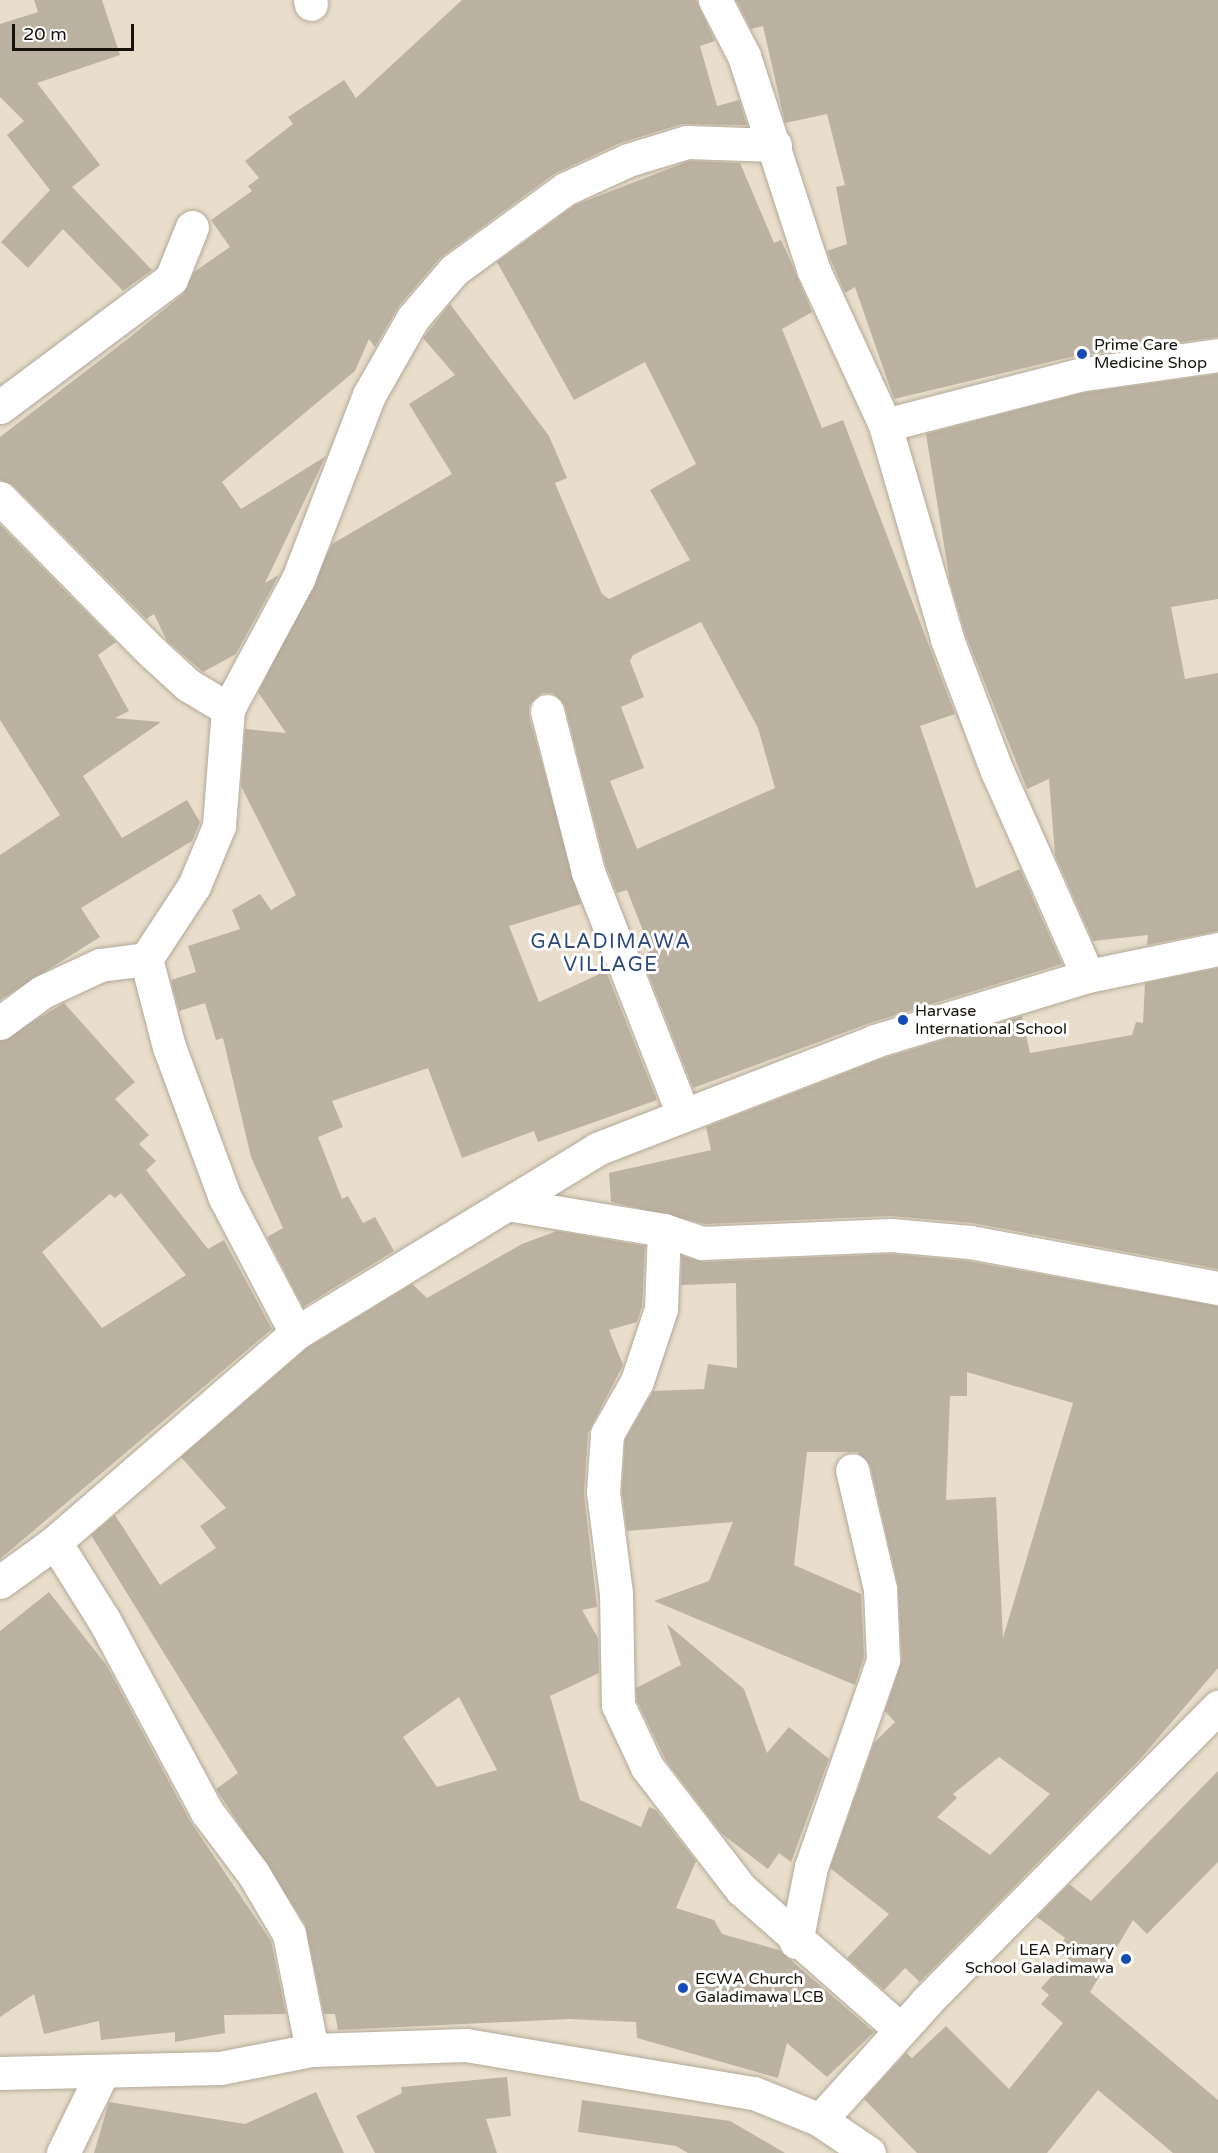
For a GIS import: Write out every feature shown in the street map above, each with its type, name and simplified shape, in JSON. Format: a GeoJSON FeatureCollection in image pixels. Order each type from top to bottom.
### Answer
{"type":"FeatureCollection","features":[{"type":"Feature","properties":{"kind":"street"},"geometry":{"type":"LineString","coordinates":[[715,0],[744,56],[775,145],[814,271],[885,425],[946,639],[997,771],[1088,976]]}},
{"type":"Feature","properties":{"kind":"street"},"geometry":{"type":"LineString","coordinates":[[296,1333],[225,1198],[169,1047],[146,959],[194,886],[219,826],[228,709],[298,579],[369,395],[413,318],[454,270],[565,189],[628,160],[687,142],[775,145]]}},
{"type":"Feature","properties":{"kind":"street"},"geometry":{"type":"LineString","coordinates":[[0,407],[171,279],[192,227]]}},
{"type":"Feature","properties":{"kind":"street"},"geometry":{"type":"LineString","coordinates":[[885,425],[1078,375],[1218,355]]}},
{"type":"Feature","properties":{"kind":"street"},"geometry":{"type":"LineString","coordinates":[[0,498],[152,652],[188,685],[228,709]]}},
{"type":"Feature","properties":{"kind":"street"},"geometry":{"type":"LineString","coordinates":[[547,711],[588,872],[682,1112]]}},
{"type":"Feature","properties":{"kind":"street"},"geometry":{"type":"LineString","coordinates":[[0,1582],[55,1542],[296,1333],[513,1205],[597,1149],[682,1112],[875,1041],[1088,976],[1218,949]]}},
{"type":"Feature","properties":{"kind":"street"},"geometry":{"type":"LineString","coordinates":[[0,1023],[42,992],[100,965],[146,959]]}},
{"type":"Feature","properties":{"kind":"street"},"geometry":{"type":"LineString","coordinates":[[513,1205],[664,1230],[702,1243],[891,1235],[970,1242],[1218,1288]]}},
{"type":"Feature","properties":{"kind":"street"},"geometry":{"type":"LineString","coordinates":[[664,1230],[661,1309],[637,1381],[607,1434],[603,1492],[616,1593],[618,1705],[648,1767],[741,1889],[796,1942],[901,2030]]}},
{"type":"Feature","properties":{"kind":"street"},"geometry":{"type":"LineString","coordinates":[[796,1942],[811,1867],[883,1659],[882,1599],[852,1470]]}},
{"type":"Feature","properties":{"kind":"street"},"geometry":{"type":"LineString","coordinates":[[55,1542],[104,1620],[207,1812],[253,1873],[288,1934],[312,2050]]}},
{"type":"Feature","properties":{"kind":"street"},"geometry":{"type":"LineString","coordinates":[[820,2120],[901,2030],[1218,1707]]}},
{"type":"Feature","properties":{"kind":"street"},"geometry":{"type":"LineString","coordinates":[[0,2073],[102,2073],[220,2068],[312,2050],[466,2045],[754,2093],[820,2120],[869,2153]]}},
{"type":"Feature","properties":{"kind":"street"},"geometry":{"type":"LineString","coordinates":[[63,2153],[102,2073]]}},
{"type":"Feature","properties":{"kind":"building"},"geometry":{"type":"Polygon","coordinates":[[[34,0],[102,0],[120,55],[37,83],[100,165],[72,187],[152,270],[123,291],[63,229],[28,268],[1,242],[50,190],[7,135],[24,121],[0,97],[0,24],[38,12],[34,0]]]}},
{"type":"Feature","properties":{"kind":"building"},"geometry":{"type":"Polygon","coordinates":[[[462,0],[696,0],[715,41],[700,46],[717,106],[739,100],[747,125],[682,124],[620,143],[554,174],[440,258],[399,306],[375,347],[369,339],[355,371],[222,482],[241,509],[326,456],[265,583],[279,575],[236,654],[203,672],[167,641],[154,614],[146,619],[13,485],[0,480],[0,437],[183,294],[194,272],[230,247],[211,220],[252,191],[248,186],[259,178],[245,161],[293,124],[288,117],[344,80],[356,98],[462,0]]]}},
{"type":"Feature","properties":{"kind":"building"},"geometry":{"type":"Polygon","coordinates":[[[736,0],[1218,0],[1218,337],[1075,356],[894,399],[855,287],[845,293],[827,251],[847,244],[836,187],[845,185],[827,114],[785,123],[763,26],[751,29],[736,0]]]}},
{"type":"Feature","properties":{"kind":"building"},"geometry":{"type":"Polygon","coordinates":[[[689,161],[740,163],[774,243],[781,240],[812,312],[782,329],[822,428],[843,420],[955,714],[920,726],[976,888],[1020,869],[1062,964],[870,1023],[693,1088],[641,955],[651,951],[627,890],[617,893],[606,866],[565,706],[553,693],[542,693],[529,705],[529,716],[581,904],[509,926],[539,1002],[606,971],[657,1100],[538,1142],[534,1131],[462,1158],[428,1068],[332,1101],[343,1127],[318,1137],[342,1199],[348,1196],[363,1223],[375,1217],[394,1251],[303,1307],[267,1237],[283,1228],[251,1157],[223,1038],[216,1040],[205,1003],[179,1011],[171,980],[196,972],[188,946],[240,929],[232,910],[260,894],[271,910],[296,895],[241,786],[245,729],[286,733],[258,692],[332,544],[452,474],[409,404],[455,375],[423,338],[450,304],[549,436],[567,478],[555,483],[602,594],[609,599],[690,560],[650,490],[696,464],[645,362],[574,400],[497,262],[575,205],[689,161]],[[701,622],[633,655],[630,661],[644,697],[621,707],[644,768],[610,781],[637,849],[775,788],[758,728],[701,622]]]}},
{"type":"Feature","properties":{"kind":"building"},"geometry":{"type":"Polygon","coordinates":[[[1218,374],[1218,599],[1171,607],[1185,679],[1218,673],[1218,931],[1147,945],[1148,935],[1093,941],[1055,855],[1049,779],[1027,789],[965,633],[950,582],[926,434],[1082,393],[1218,374]]]}},
{"type":"Feature","properties":{"kind":"building"},"geometry":{"type":"Polygon","coordinates":[[[0,525],[116,642],[98,655],[129,711],[115,718],[161,722],[83,776],[122,838],[187,800],[200,822],[192,841],[81,908],[100,937],[0,1000],[0,855],[60,815],[0,720],[0,525]]]}},
{"type":"Feature","properties":{"kind":"building"},"geometry":{"type":"Polygon","coordinates":[[[1218,968],[1218,1269],[972,1223],[890,1216],[705,1224],[611,1202],[609,1173],[711,1150],[706,1127],[881,1059],[1022,1016],[1030,1053],[1132,1035],[1136,1022],[1143,1023],[1145,983],[1218,968]]]}},
{"type":"Feature","properties":{"kind":"building"},"geometry":{"type":"Polygon","coordinates":[[[64,1003],[135,1082],[115,1099],[149,1135],[139,1144],[156,1161],[146,1170],[208,1249],[224,1240],[272,1329],[0,1559],[0,1041],[64,1003]],[[121,1193],[115,1198],[110,1194],[42,1252],[102,1328],[186,1275],[121,1193]]]}},
{"type":"Feature","properties":{"kind":"building"},"geometry":{"type":"Polygon","coordinates":[[[557,1231],[645,1246],[642,1306],[637,1322],[609,1330],[623,1365],[588,1433],[584,1494],[597,1607],[582,1610],[598,1638],[599,1673],[550,1696],[580,1800],[641,1827],[649,1807],[656,1810],[696,1861],[676,1908],[714,1920],[722,1934],[779,1950],[874,2032],[827,2077],[787,2043],[778,2078],[637,2038],[636,2022],[569,2019],[338,2030],[335,2014],[324,2014],[305,1924],[216,1789],[238,1773],[91,1535],[115,1515],[160,1585],[216,1548],[200,1526],[226,1508],[181,1457],[307,1348],[412,1284],[427,1298],[522,1244],[557,1231]],[[459,1697],[403,1737],[437,1787],[497,1770],[459,1697]]]}},
{"type":"Feature","properties":{"kind":"building"},"geometry":{"type":"Polygon","coordinates":[[[891,1254],[967,1261],[1218,1306],[1218,1668],[1141,1758],[920,1982],[905,1968],[884,1990],[847,1958],[889,1914],[830,1868],[874,1743],[895,1722],[885,1711],[902,1660],[898,1585],[870,1465],[857,1452],[807,1452],[794,1565],[861,1594],[864,1657],[855,1685],[654,1601],[709,1581],[733,1522],[627,1531],[622,1491],[625,1440],[653,1391],[704,1389],[708,1364],[737,1368],[736,1283],[681,1285],[682,1256],[703,1262],[891,1254]],[[967,1372],[967,1396],[950,1396],[946,1500],[996,1497],[1003,1638],[1073,1403],[967,1372]],[[999,1757],[953,1794],[957,1798],[937,1817],[990,1855],[1050,1794],[999,1757]]]}},
{"type":"Feature","properties":{"kind":"building"},"geometry":{"type":"Polygon","coordinates":[[[49,1592],[107,1666],[190,1821],[271,1941],[286,2014],[224,2015],[225,2033],[175,2042],[175,2032],[101,2040],[99,2021],[44,2034],[34,1994],[0,2017],[0,1631],[49,1592]]]}},
{"type":"Feature","properties":{"kind":"building"},"geometry":{"type":"Polygon","coordinates":[[[667,1624],[744,1689],[767,1753],[789,1727],[829,1759],[791,1862],[779,1853],[768,1869],[722,1834],[666,1761],[637,1701],[636,1688],[681,1665],[667,1624]]]}},
{"type":"Feature","properties":{"kind":"building"},"geometry":{"type":"Polygon","coordinates":[[[1218,1771],[1218,1862],[1147,1934],[1133,1920],[1090,1992],[1218,2100],[1218,2153],[1173,2153],[1098,2090],[1047,2153],[917,2153],[864,2099],[906,2053],[912,2058],[946,2026],[1009,2089],[1063,2023],[1041,2004],[1049,1995],[1041,1988],[1068,1958],[1057,1951],[1065,1938],[1037,1917],[1069,1884],[1091,1901],[1218,1771]]]}},
{"type":"Feature","properties":{"kind":"building"},"geometry":{"type":"Polygon","coordinates":[[[507,2077],[511,2116],[486,2119],[497,2153],[375,2153],[356,2116],[402,2093],[401,2087],[507,2077]]]}},
{"type":"Feature","properties":{"kind":"building"},"geometry":{"type":"Polygon","coordinates":[[[316,2092],[344,2153],[94,2153],[109,2102],[245,2124],[316,2092]]]}},
{"type":"Feature","properties":{"kind":"building"},"geometry":{"type":"Polygon","coordinates":[[[582,2100],[730,2121],[785,2153],[688,2153],[676,2146],[578,2132],[582,2100]]]}},
{"type":"Feature","properties":{"kind":"place","name":"Prime Care Medicine Shop"},"geometry":{"type":"Point","coordinates":[1082,354]}},
{"type":"Feature","properties":{"kind":"place","name":"Harvase International School"},"geometry":{"type":"Point","coordinates":[903,1020]}},
{"type":"Feature","properties":{"kind":"place","name":"LEA Primary School Galadimawa"},"geometry":{"type":"Point","coordinates":[1126,1959]}},
{"type":"Feature","properties":{"kind":"place","name":"ECWA Church Galadimawa LCB"},"geometry":{"type":"Point","coordinates":[683,1988]}},
{"type":"Feature","properties":{"kind":"district","name":"GALADIMAWA VILLAGE"},"geometry":{"type":"Point","coordinates":[611,954]}}]}
